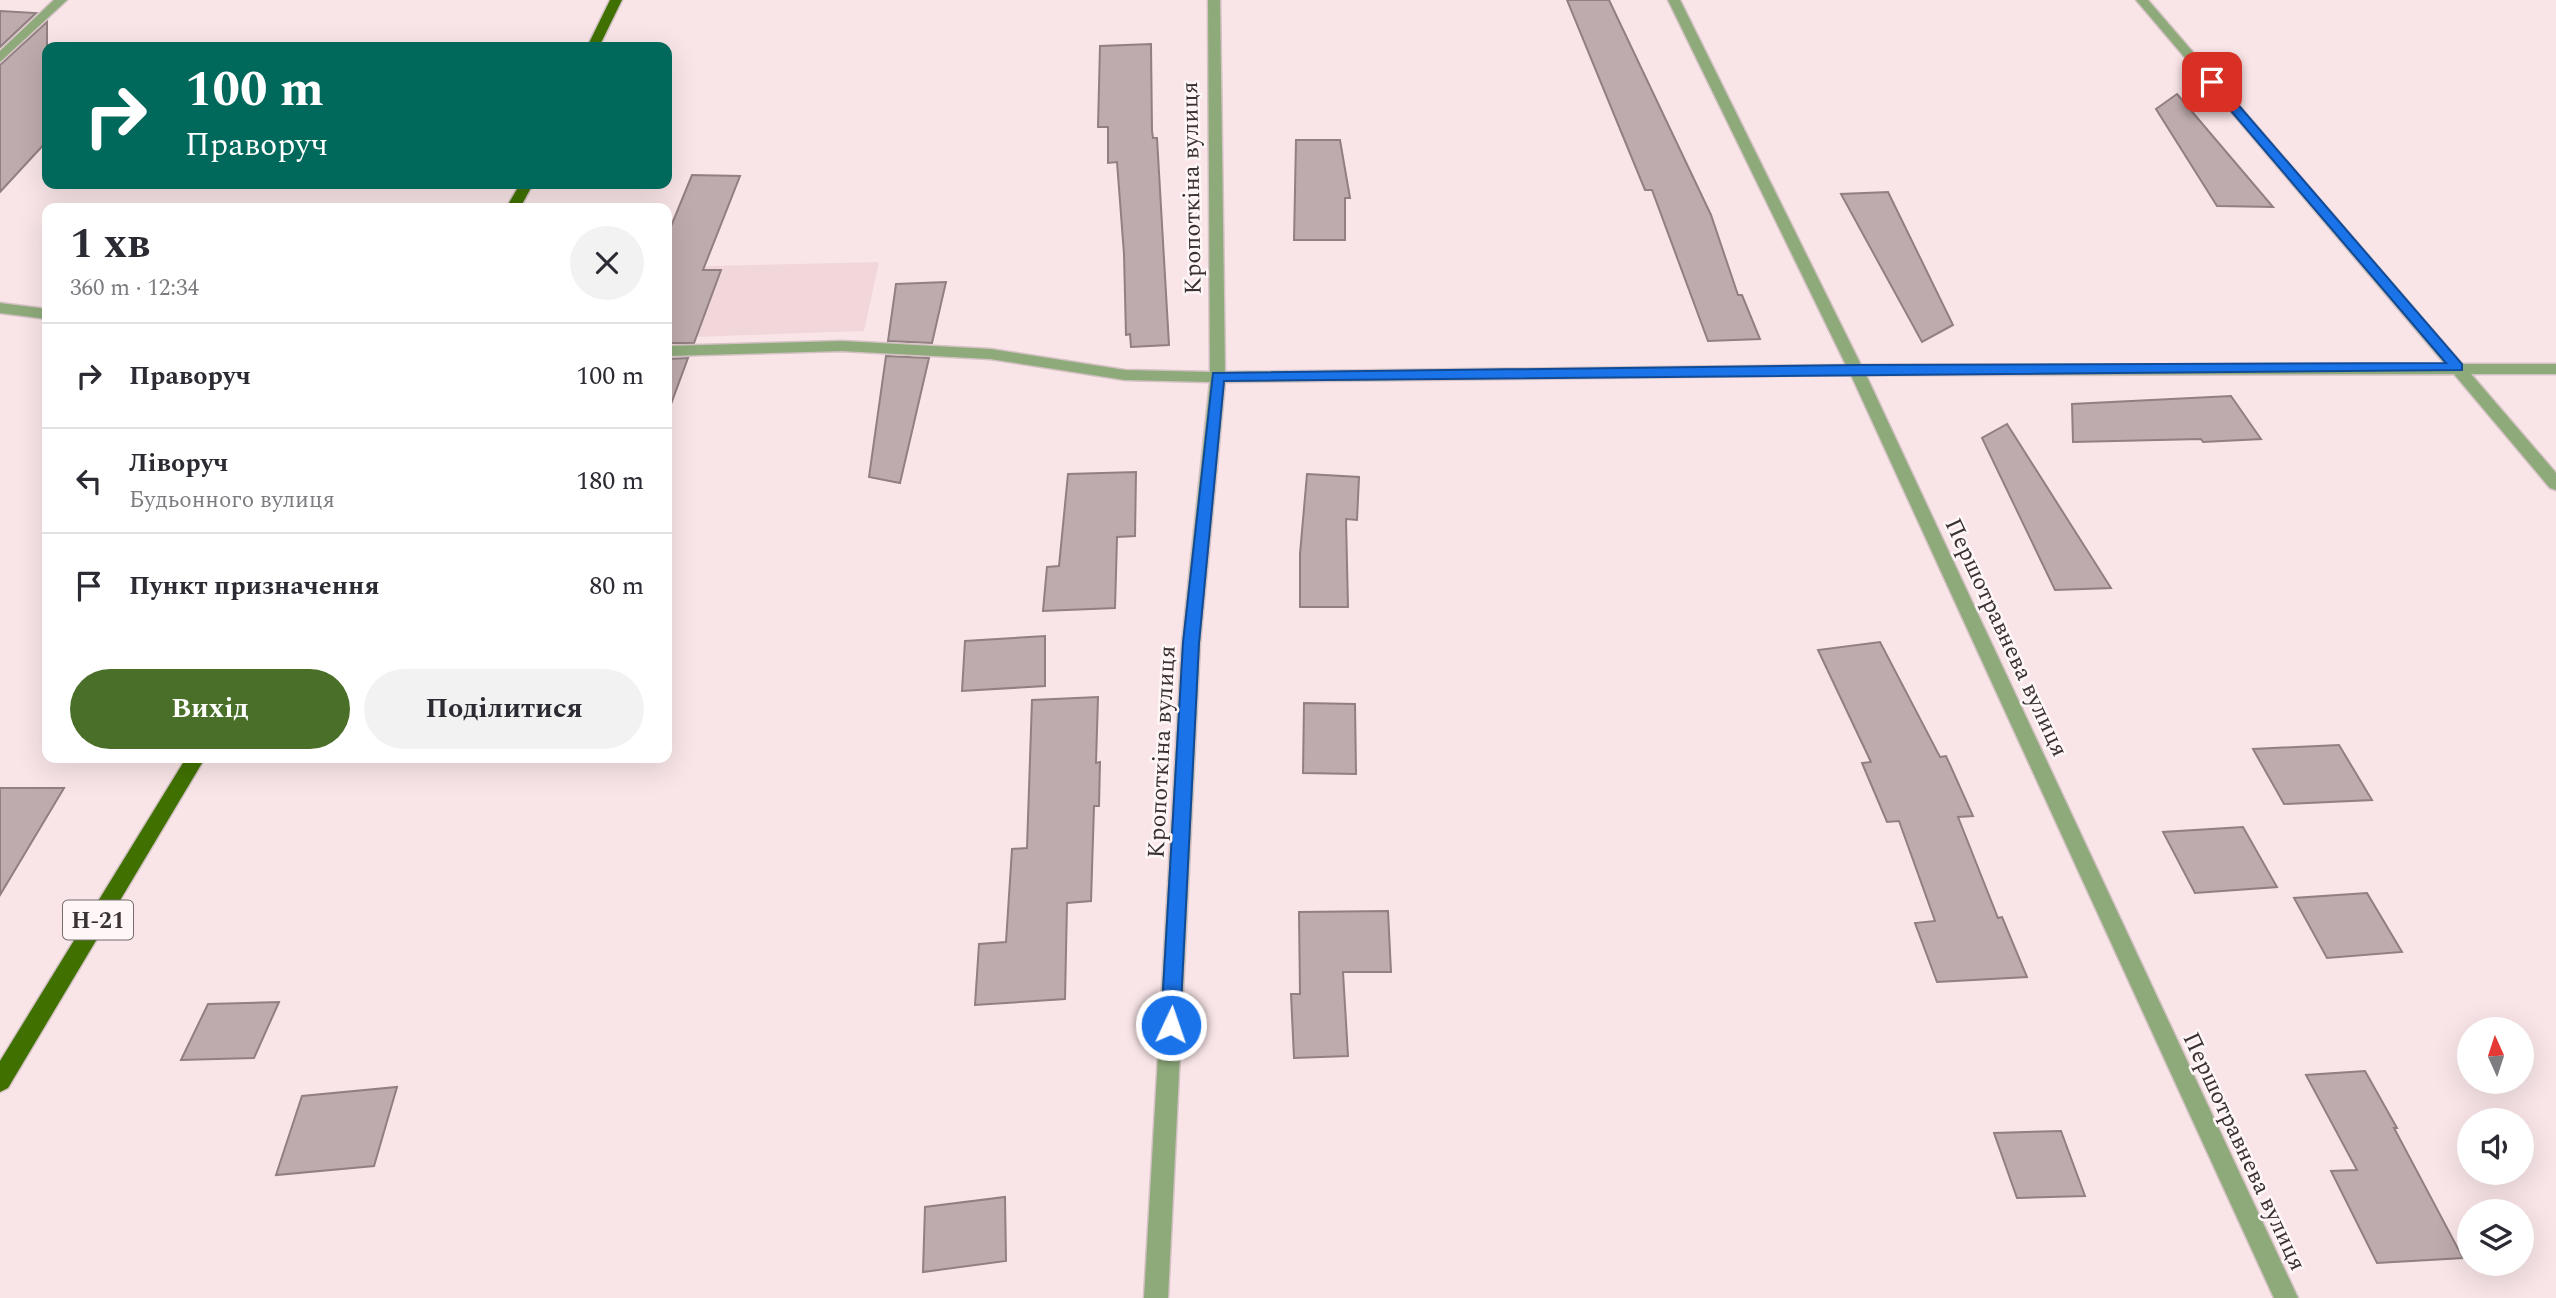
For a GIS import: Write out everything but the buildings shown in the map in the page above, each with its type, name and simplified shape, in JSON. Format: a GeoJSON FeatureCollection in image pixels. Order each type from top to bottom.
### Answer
{"type":"FeatureCollection","features":[{"type":"Feature","properties":{"kind":"main road"},"geometry":{"type":"LineString","coordinates":[[596,42],[617,0]]}},
{"type":"Feature","properties":{"kind":"main road","name":"Н-21"},"geometry":{"type":"LineString","coordinates":[[0,1081],[194,763]]}},
{"type":"Feature","properties":{"kind":"street"},"geometry":{"type":"LineString","coordinates":[[0,58],[61,0]]}},
{"type":"Feature","properties":{"kind":"street","name":"Кропоткіна вулиця"},"geometry":{"type":"LineString","coordinates":[[1156,1298],[1191,643],[1218,377],[1214,0]]}},
{"type":"Feature","properties":{"kind":"street","name":"Першотравнева вулиця"},"geometry":{"type":"LineString","coordinates":[[1674,0],[1856,369],[2286,1298]]}},
{"type":"Feature","properties":{"kind":"street"},"geometry":{"type":"LineString","coordinates":[[2142,0],[2556,484]]}},
{"type":"Feature","properties":{"kind":"street"},"geometry":{"type":"LineString","coordinates":[[0,308],[42,313]]}},
{"type":"Feature","properties":{"kind":"street"},"geometry":{"type":"LineString","coordinates":[[672,351],[842,346],[990,354],[1125,375],[1218,377],[1856,369],[2556,369]]}},
{"type":"Feature","properties":{"kind":"shaded area"},"geometry":{"type":"Polygon","coordinates":[[[879,262],[864,331],[672,338],[672,267],[879,262]]]}},
{"type":"Feature","properties":{"kind":"route"},"geometry":{"type":"LineString","coordinates":[[1171,1025],[1191,643],[1218,377],[1856,369],[2458,367],[2212,82]]}}]}
